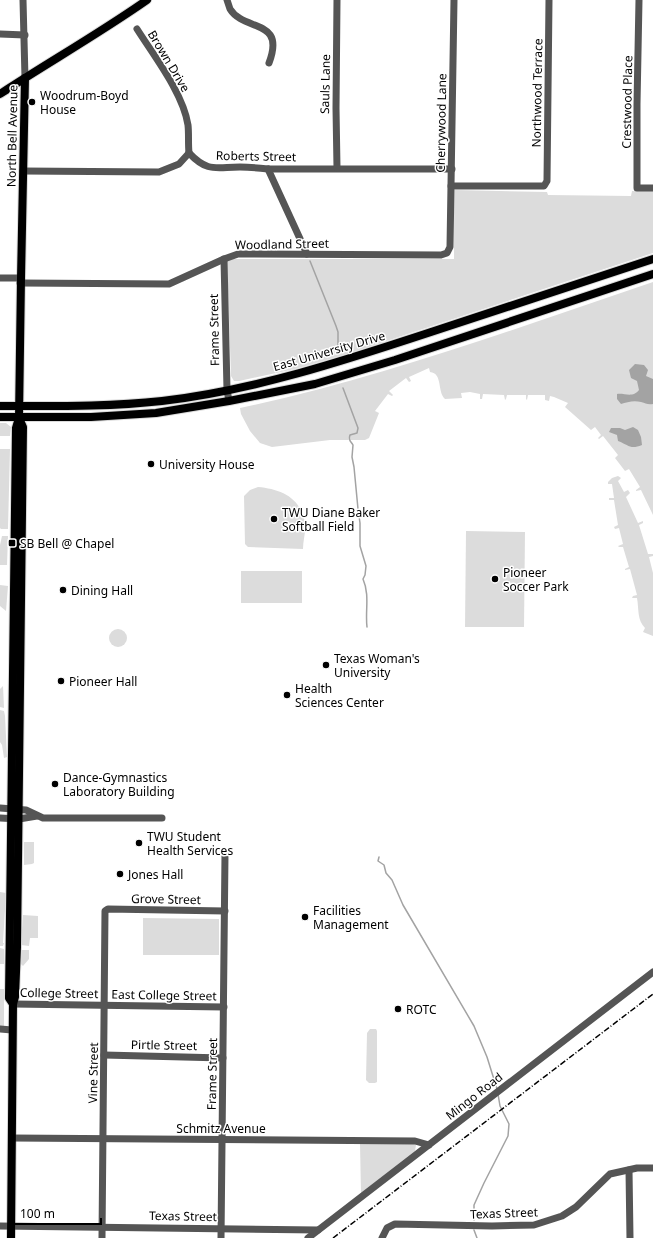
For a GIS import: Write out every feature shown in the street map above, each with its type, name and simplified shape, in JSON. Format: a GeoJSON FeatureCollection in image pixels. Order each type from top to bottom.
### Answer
{"type":"FeatureCollection","features":[{"type":"Feature","properties":{"kind":"main road"},"geometry":{"type":"LineString","coordinates":[[0,94],[106,28],[147,0]]}},
{"type":"Feature","properties":{"kind":"main road","name":"North Bell Avenue"},"geometry":{"type":"LineString","coordinates":[[11,1238],[12,1004],[15,997],[15,809],[23,427],[19,418],[19,406],[25,78]]}},
{"type":"Feature","properties":{"kind":"main road","name":"East University Drive"},"geometry":{"type":"LineString","coordinates":[[0,406],[86,406],[155,401],[227,390],[286,378],[373,352],[653,259]]}},
{"type":"Feature","properties":{"kind":"main road","name":"East University Drive"},"geometry":{"type":"LineString","coordinates":[[0,417],[91,417],[156,413],[229,401],[314,384],[402,357],[653,274]]}},
{"type":"Feature","properties":{"kind":"street","name":"North Bell Avenue"},"geometry":{"type":"LineString","coordinates":[[23,0],[25,78]]}},
{"type":"Feature","properties":{"kind":"street"},"geometry":{"type":"LineString","coordinates":[[227,0],[235,15],[269,33],[272,38],[273,52],[269,63]]}},
{"type":"Feature","properties":{"kind":"street","name":"Sauls Lane"},"geometry":{"type":"LineString","coordinates":[[337,0],[337,168]]}},
{"type":"Feature","properties":{"kind":"street","name":"Cherrywood Lane"},"geometry":{"type":"LineString","coordinates":[[450,247],[454,0]]}},
{"type":"Feature","properties":{"kind":"street","name":"Northwood Terrace"},"geometry":{"type":"LineString","coordinates":[[451,186],[544,186],[547,181],[548,0]]}},
{"type":"Feature","properties":{"kind":"street","name":"Crestwood Place"},"geometry":{"type":"LineString","coordinates":[[639,0],[637,188],[653,188]]}},
{"type":"Feature","properties":{"kind":"street","name":"Brown Drive"},"geometry":{"type":"LineString","coordinates":[[137,29],[182,102],[188,125],[189,153]]}},
{"type":"Feature","properties":{"kind":"street"},"geometry":{"type":"LineString","coordinates":[[0,34],[25,35]]}},
{"type":"Feature","properties":{"kind":"street"},"geometry":{"type":"LineString","coordinates":[[23,171],[159,172],[179,164],[189,153]]}},
{"type":"Feature","properties":{"kind":"street","name":"Roberts Street"},"geometry":{"type":"LineString","coordinates":[[189,153],[198,162],[211,167],[268,169],[452,169]]}},
{"type":"Feature","properties":{"kind":"street"},"geometry":{"type":"LineString","coordinates":[[268,169],[307,254]]}},
{"type":"Feature","properties":{"kind":"street","name":"Woodland Street"},"geometry":{"type":"LineString","coordinates":[[0,278],[21,280],[169,284],[238,254],[441,255],[447,253],[450,247]]}},
{"type":"Feature","properties":{"kind":"street","name":"Frame Street"},"geometry":{"type":"LineString","coordinates":[[224,259],[227,390],[229,401]]}},
{"type":"Feature","properties":{"kind":"street"},"geometry":{"type":"LineString","coordinates":[[0,808],[15,809],[35,814],[43,818],[162,818]]}},
{"type":"Feature","properties":{"kind":"street"},"geometry":{"type":"LineString","coordinates":[[0,818],[15,819],[37,816]]}},
{"type":"Feature","properties":{"kind":"street","name":"Frame Street"},"geometry":{"type":"LineString","coordinates":[[221,1238],[225,854]]}},
{"type":"Feature","properties":{"kind":"street","name":"Grove Street"},"geometry":{"type":"LineString","coordinates":[[108,909],[224,911]]}},
{"type":"Feature","properties":{"kind":"street","name":"Vine Street"},"geometry":{"type":"LineString","coordinates":[[102,1238],[105,911],[108,909]]}},
{"type":"Feature","properties":{"kind":"street","name":"Mingo Road"},"geometry":{"type":"LineString","coordinates":[[308,1238],[653,972]]}},
{"type":"Feature","properties":{"kind":"street","name":"College Street"},"geometry":{"type":"LineString","coordinates":[[12,1004],[104,1005]]}},
{"type":"Feature","properties":{"kind":"street","name":"East College Street"},"geometry":{"type":"LineString","coordinates":[[104,1005],[224,1007]]}},
{"type":"Feature","properties":{"kind":"street"},"geometry":{"type":"LineString","coordinates":[[0,1030],[12,1030]]}},
{"type":"Feature","properties":{"kind":"street","name":"Pirtle Street"},"geometry":{"type":"LineString","coordinates":[[104,1055],[223,1058]]}},
{"type":"Feature","properties":{"kind":"street","name":"Schmitz Avenue"},"geometry":{"type":"LineString","coordinates":[[12,1138],[415,1140],[429,1145]]}},
{"type":"Feature","properties":{"kind":"street","name":"Texas Street"},"geometry":{"type":"LineString","coordinates":[[382,1238],[387,1228],[395,1224],[485,1226],[534,1225],[562,1216],[576,1207],[610,1174],[637,1168],[653,1168]]}},
{"type":"Feature","properties":{"kind":"street"},"geometry":{"type":"LineString","coordinates":[[630,1170],[630,1238]]}},
{"type":"Feature","properties":{"kind":"street","name":"Texas Street"},"geometry":{"type":"LineString","coordinates":[[0,1226],[221,1227],[318,1230]]}},
{"type":"Feature","properties":{"kind":"shaded area"},"geometry":{"type":"Polygon","coordinates":[[[454,190],[547,192],[548,195],[631,196],[632,191],[653,191],[653,253],[347,354],[295,369],[234,381],[231,376],[227,259],[454,259],[454,190]]]}},
{"type":"Feature","properties":{"kind":"shaded area"},"geometry":{"type":"Polygon","coordinates":[[[653,282],[653,515],[641,490],[636,491],[640,487],[629,469],[625,471],[615,458],[618,455],[603,436],[599,439],[598,438],[601,435],[595,427],[591,430],[565,407],[568,403],[550,396],[549,401],[545,400],[545,395],[528,395],[527,400],[526,395],[507,395],[505,400],[504,395],[483,394],[482,399],[480,399],[480,394],[470,392],[461,393],[462,398],[445,399],[441,392],[437,376],[430,372],[429,368],[409,377],[411,381],[409,382],[406,378],[389,391],[393,395],[388,394],[375,411],[379,413],[369,438],[365,440],[330,440],[272,447],[260,443],[250,431],[241,414],[240,408],[293,396],[397,367],[653,282]]]}},
{"type":"Feature","properties":{"kind":"shaded area"},"geometry":{"type":"Polygon","coordinates":[[[635,364],[644,365],[648,370],[646,376],[653,379],[653,404],[636,401],[621,404],[617,399],[617,394],[632,395],[639,390],[637,381],[631,378],[629,370],[635,364]]]}},
{"type":"Feature","properties":{"kind":"shaded area"},"geometry":{"type":"Polygon","coordinates":[[[0,423],[6,423],[11,427],[10,436],[0,436],[0,423]]]}},
{"type":"Feature","properties":{"kind":"shaded area"},"geometry":{"type":"Polygon","coordinates":[[[633,427],[638,430],[642,445],[635,447],[630,446],[618,441],[617,435],[609,432],[611,428],[620,428],[625,430],[633,427]]]}},
{"type":"Feature","properties":{"kind":"shaded area"},"geometry":{"type":"Polygon","coordinates":[[[0,449],[10,449],[8,529],[0,528],[0,449]]]}},
{"type":"Feature","properties":{"kind":"shaded area"},"geometry":{"type":"Polygon","coordinates":[[[618,476],[621,478],[618,481],[624,492],[628,490],[630,493],[626,497],[638,523],[643,521],[643,523],[639,525],[648,554],[653,554],[653,556],[649,557],[653,573],[653,636],[643,632],[645,628],[639,618],[637,598],[632,598],[633,596],[637,595],[630,569],[625,570],[629,567],[623,547],[618,546],[623,544],[619,528],[615,529],[614,527],[618,525],[614,500],[609,500],[609,498],[614,498],[612,484],[608,484],[608,482],[612,478],[618,476]]]}},
{"type":"Feature","properties":{"kind":"shaded area","name":"TWU Diane Baker Softball Field"},"geometry":{"type":"Polygon","coordinates":[[[258,487],[275,490],[289,496],[295,501],[300,508],[305,524],[303,549],[248,547],[245,544],[244,496],[250,490],[258,487]]]}},
{"type":"Feature","properties":{"kind":"shaded area","name":"Pioneer Soccer Park"},"geometry":{"type":"Polygon","coordinates":[[[466,531],[525,532],[524,627],[465,627],[466,531]]]}},
{"type":"Feature","properties":{"kind":"shaded area"},"geometry":{"type":"Polygon","coordinates":[[[2,536],[8,536],[7,565],[0,565],[0,545],[2,536]]]}},
{"type":"Feature","properties":{"kind":"shaded area"},"geometry":{"type":"Polygon","coordinates":[[[241,571],[302,571],[302,603],[241,603],[241,571]]]}},
{"type":"Feature","properties":{"kind":"shaded area"},"geometry":{"type":"Polygon","coordinates":[[[0,585],[8,586],[6,611],[0,606],[0,585]]]}},
{"type":"Feature","properties":{"kind":"shaded area"},"geometry":{"type":"Polygon","coordinates":[[[118,629],[124,632],[127,638],[124,644],[118,647],[112,644],[109,638],[112,632],[118,629]]]}},
{"type":"Feature","properties":{"kind":"shaded area"},"geometry":{"type":"Polygon","coordinates":[[[3,686],[4,708],[0,707],[0,689],[3,686]]]}},
{"type":"Feature","properties":{"kind":"shaded area"},"geometry":{"type":"Polygon","coordinates":[[[0,710],[4,711],[5,716],[7,757],[4,758],[2,745],[0,742],[0,710]]]}},
{"type":"Feature","properties":{"kind":"shaded area"},"geometry":{"type":"Polygon","coordinates":[[[24,842],[34,842],[34,863],[32,864],[24,865],[24,842]]]}},
{"type":"Feature","properties":{"kind":"shaded area"},"geometry":{"type":"Polygon","coordinates":[[[0,892],[6,893],[3,946],[0,946],[0,892]]]}},
{"type":"Feature","properties":{"kind":"shaded area"},"geometry":{"type":"Polygon","coordinates":[[[23,915],[38,916],[38,938],[30,938],[29,946],[21,945],[23,915]]]}},
{"type":"Feature","properties":{"kind":"shaded area"},"geometry":{"type":"Polygon","coordinates":[[[143,918],[219,919],[219,955],[143,955],[143,918]]]}},
{"type":"Feature","properties":{"kind":"shaded area"},"geometry":{"type":"Polygon","coordinates":[[[0,948],[4,949],[4,964],[0,964],[0,948]]]}},
{"type":"Feature","properties":{"kind":"shaded area"},"geometry":{"type":"Polygon","coordinates":[[[21,950],[29,950],[29,959],[23,966],[21,964],[21,950]]]}},
{"type":"Feature","properties":{"kind":"shaded area"},"geometry":{"type":"Polygon","coordinates":[[[0,989],[4,989],[4,1027],[0,1027],[0,989]]]}},
{"type":"Feature","properties":{"kind":"shaded area"},"geometry":{"type":"Polygon","coordinates":[[[370,1029],[376,1029],[377,1031],[377,1082],[375,1083],[369,1083],[366,1080],[367,1033],[370,1029]]]}},
{"type":"Feature","properties":{"kind":"shaded area"},"geometry":{"type":"Polygon","coordinates":[[[413,1143],[416,1145],[415,1151],[361,1193],[360,1144],[413,1143]]]}},
{"type":"Feature","properties":{"kind":"waterway"},"geometry":{"type":"LineString","coordinates":[[310,261],[338,332],[338,352]]}},
{"type":"Feature","properties":{"kind":"waterway"},"geometry":{"type":"LineString","coordinates":[[343,388],[358,428],[357,433],[350,435],[349,439],[353,445],[352,457],[360,523],[360,546],[366,566],[363,579],[367,597],[367,627]]}},
{"type":"Feature","properties":{"kind":"waterway"},"geometry":{"type":"LineString","coordinates":[[379,857],[378,861],[384,865],[386,873],[392,880],[403,905],[474,1026],[487,1057],[497,1089]]}},
{"type":"Feature","properties":{"kind":"waterway"},"geometry":{"type":"LineString","coordinates":[[474,1220],[474,1205],[508,1136],[509,1124],[500,1106],[498,1094]]}},
{"type":"Feature","properties":{"kind":"waterway"},"geometry":{"type":"LineString","coordinates":[[474,1230],[477,1238]]}},
{"type":"Feature","properties":{"kind":"railway"},"geometry":{"type":"LineString","coordinates":[[333,1238],[653,994]]}},
{"type":"Feature","properties":{"kind":"place","name":"Woodrum-Boyd House"},"geometry":{"type":"Point","coordinates":[32,102]}},
{"type":"Feature","properties":{"kind":"place","name":"University House"},"geometry":{"type":"Point","coordinates":[151,464]}},
{"type":"Feature","properties":{"kind":"place","name":"TWU Diane Baker Softball Field"},"geometry":{"type":"Point","coordinates":[274,519]}},
{"type":"Feature","properties":{"kind":"place","name":"SB Bell @ Chapel"},"geometry":{"type":"Point","coordinates":[12,543]}},
{"type":"Feature","properties":{"kind":"place","name":"Pioneer Soccer Park"},"geometry":{"type":"Point","coordinates":[495,579]}},
{"type":"Feature","properties":{"kind":"place","name":"Dining Hall"},"geometry":{"type":"Point","coordinates":[63,590]}},
{"type":"Feature","properties":{"kind":"place","name":"Texas Woman's University"},"geometry":{"type":"Point","coordinates":[326,665]}},
{"type":"Feature","properties":{"kind":"place","name":"Pioneer Hall"},"geometry":{"type":"Point","coordinates":[61,681]}},
{"type":"Feature","properties":{"kind":"place","name":"Health Sciences Center"},"geometry":{"type":"Point","coordinates":[287,695]}},
{"type":"Feature","properties":{"kind":"place","name":"Dance-Gymnastics Laboratory Building"},"geometry":{"type":"Point","coordinates":[55,784]}},
{"type":"Feature","properties":{"kind":"place","name":"TWU Student Health Services"},"geometry":{"type":"Point","coordinates":[139,843]}},
{"type":"Feature","properties":{"kind":"place","name":"Jones Hall"},"geometry":{"type":"Point","coordinates":[120,874]}},
{"type":"Feature","properties":{"kind":"place","name":"Facilities Management"},"geometry":{"type":"Point","coordinates":[305,917]}},
{"type":"Feature","properties":{"kind":"place","name":"ROTC"},"geometry":{"type":"Point","coordinates":[398,1009]}}]}
